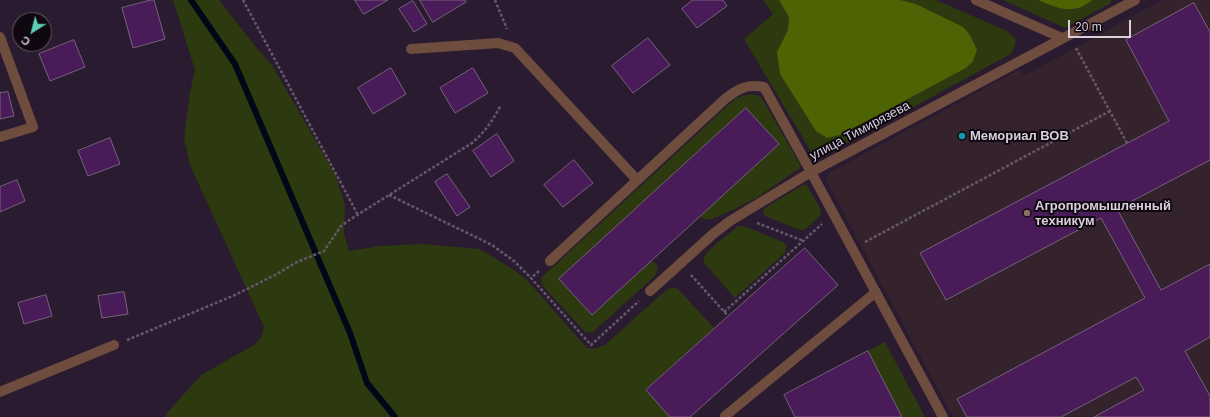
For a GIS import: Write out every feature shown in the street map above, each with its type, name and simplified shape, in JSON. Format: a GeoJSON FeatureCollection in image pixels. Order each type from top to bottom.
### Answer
{"type":"FeatureCollection","features":[{"type":"Feature","properties":{"kind":"street"},"geometry":{"type":"LineString","coordinates":[[976,0],[1062,38]]}},
{"type":"Feature","properties":{"kind":"street","name":"улица Тимирязева"},"geometry":{"type":"LineString","coordinates":[[943,417],[812,172],[1062,38],[1119,4],[1135,0]]}},
{"type":"Feature","properties":{"kind":"street"},"geometry":{"type":"LineString","coordinates":[[0,37],[33,127],[0,137]]}},
{"type":"Feature","properties":{"kind":"street"},"geometry":{"type":"LineString","coordinates":[[411,49],[498,43],[515,48],[637,180]]}},
{"type":"Feature","properties":{"kind":"street"},"geometry":{"type":"LineString","coordinates":[[550,261],[725,99],[735,91],[745,87],[755,85],[764,86],[812,172],[738,216],[714,234],[650,291]]}},
{"type":"Feature","properties":{"kind":"street"},"geometry":{"type":"LineString","coordinates":[[725,416],[876,292]]}},
{"type":"Feature","properties":{"kind":"street"},"geometry":{"type":"LineString","coordinates":[[0,392],[114,345]]}},
{"type":"Feature","properties":{"kind":"path"},"geometry":{"type":"LineString","coordinates":[[243,0],[358,214]]}},
{"type":"Feature","properties":{"kind":"path"},"geometry":{"type":"LineString","coordinates":[[495,0],[515,48]]}},
{"type":"Feature","properties":{"kind":"path"},"geometry":{"type":"LineString","coordinates":[[1075,47],[1127,143]]}},
{"type":"Feature","properties":{"kind":"path"},"geometry":{"type":"LineString","coordinates":[[114,345],[235,295],[297,262],[324,251],[342,226],[358,214],[472,143],[492,122],[501,105]]}},
{"type":"Feature","properties":{"kind":"path"},"geometry":{"type":"LineString","coordinates":[[860,245],[1110,111]]}},
{"type":"Feature","properties":{"kind":"path"},"geometry":{"type":"LineString","coordinates":[[389,195],[492,246],[514,261],[591,345],[650,291]]}},
{"type":"Feature","properties":{"kind":"path"},"geometry":{"type":"LineString","coordinates":[[724,312],[834,214]]}},
{"type":"Feature","properties":{"kind":"path"},"geometry":{"type":"LineString","coordinates":[[738,216],[804,241]]}},
{"type":"Feature","properties":{"kind":"path"},"geometry":{"type":"LineString","coordinates":[[531,278],[550,261]]}},
{"type":"Feature","properties":{"kind":"path"},"geometry":{"type":"LineString","coordinates":[[681,263],[728,316]]}},
{"type":"Feature","properties":{"kind":"shaded area","name":"Агропромышленный техникум"},"geometry":{"type":"Polygon","coordinates":[[[1162,0],[1210,0],[1210,417],[953,417],[827,182],[827,177],[831,172],[1020,69],[1024,76],[1162,0]]]}},
{"type":"Feature","properties":{"kind":"green space"},"geometry":{"type":"Polygon","coordinates":[[[173,0],[219,0],[272,65],[335,174],[345,204],[344,233],[349,251],[380,246],[423,244],[480,249],[527,280],[587,348],[594,349],[605,345],[665,291],[672,288],[679,290],[714,328],[646,389],[670,417],[165,417],[201,375],[254,345],[261,338],[264,327],[190,165],[184,139],[190,92],[195,70],[173,0]]]}},
{"type":"Feature","properties":{"kind":"green space"},"geometry":{"type":"Polygon","coordinates":[[[763,0],[936,0],[1007,31],[1016,39],[1011,54],[816,160],[744,39],[773,14],[763,0]]]}},
{"type":"Feature","properties":{"kind":"green space"},"geometry":{"type":"Polygon","coordinates":[[[779,0],[900,0],[916,4],[963,27],[970,35],[977,50],[973,61],[966,68],[840,135],[827,138],[816,131],[780,74],[777,52],[788,30],[789,17],[779,0]]]}},
{"type":"Feature","properties":{"kind":"green space"},"geometry":{"type":"Polygon","coordinates":[[[1003,0],[1111,0],[1111,3],[1065,28],[1003,0]]]}},
{"type":"Feature","properties":{"kind":"green space"},"geometry":{"type":"Polygon","coordinates":[[[1038,0],[1092,0],[1079,8],[1065,9],[1052,6],[1038,0]]]}},
{"type":"Feature","properties":{"kind":"green space"},"geometry":{"type":"Polygon","coordinates":[[[752,94],[760,96],[763,100],[801,166],[800,168],[758,197],[737,208],[712,219],[704,219],[699,217],[779,144],[745,108],[559,279],[592,315],[651,260],[657,266],[658,269],[655,276],[593,332],[585,332],[541,284],[542,277],[735,99],[752,94]]]}},
{"type":"Feature","properties":{"kind":"green space"},"geometry":{"type":"Polygon","coordinates":[[[803,185],[807,185],[821,210],[821,215],[805,230],[800,230],[765,216],[763,212],[765,208],[803,185]]]}},
{"type":"Feature","properties":{"kind":"green space"},"geometry":{"type":"Polygon","coordinates":[[[738,226],[744,226],[787,245],[785,253],[735,298],[704,263],[704,260],[705,256],[711,249],[738,226]]]}},
{"type":"Feature","properties":{"kind":"green space"},"geometry":{"type":"Polygon","coordinates":[[[885,342],[925,417],[902,417],[868,351],[885,342]]]}},
{"type":"Feature","properties":{"kind":"building"},"geometry":{"type":"Polygon","coordinates":[[[154,0],[165,39],[133,48],[122,8],[154,0]]]}},
{"type":"Feature","properties":{"kind":"building"},"geometry":{"type":"Polygon","coordinates":[[[355,0],[388,0],[364,14],[355,0]]]}},
{"type":"Feature","properties":{"kind":"building"},"geometry":{"type":"Polygon","coordinates":[[[420,0],[465,0],[466,2],[433,22],[420,0]]]}},
{"type":"Feature","properties":{"kind":"building"},"geometry":{"type":"Polygon","coordinates":[[[693,0],[723,0],[727,6],[697,28],[682,9],[693,0]]]}},
{"type":"Feature","properties":{"kind":"building"},"geometry":{"type":"Polygon","coordinates":[[[413,1],[427,24],[414,32],[399,9],[413,1]]]}},
{"type":"Feature","properties":{"kind":"building"},"geometry":{"type":"Polygon","coordinates":[[[1194,3],[1210,32],[1210,160],[1117,209],[1161,290],[1210,264],[1210,337],[1185,351],[1210,396],[1210,417],[1094,417],[1144,390],[1136,377],[1061,417],[967,417],[957,399],[1145,298],[1101,218],[946,300],[920,253],[1169,121],[1126,40],[1194,3]]]}},
{"type":"Feature","properties":{"kind":"building"},"geometry":{"type":"Polygon","coordinates":[[[648,38],[670,65],[633,93],[612,66],[648,38]]]}},
{"type":"Feature","properties":{"kind":"building"},"geometry":{"type":"Polygon","coordinates":[[[74,40],[85,67],[50,81],[39,54],[44,52],[52,52],[52,49],[74,40]]]}},
{"type":"Feature","properties":{"kind":"building"},"geometry":{"type":"Polygon","coordinates":[[[391,68],[406,94],[373,114],[358,88],[391,68]]]}},
{"type":"Feature","properties":{"kind":"building"},"geometry":{"type":"Polygon","coordinates":[[[473,68],[488,93],[455,113],[440,88],[473,68]]]}},
{"type":"Feature","properties":{"kind":"building"},"geometry":{"type":"Polygon","coordinates":[[[8,92],[14,116],[0,119],[0,93],[8,92]]]}},
{"type":"Feature","properties":{"kind":"building"},"geometry":{"type":"Polygon","coordinates":[[[746,108],[779,144],[592,315],[559,279],[746,108]]]}},
{"type":"Feature","properties":{"kind":"building"},"geometry":{"type":"Polygon","coordinates":[[[497,134],[514,161],[491,177],[473,151],[497,134]]]}},
{"type":"Feature","properties":{"kind":"building"},"geometry":{"type":"Polygon","coordinates":[[[110,138],[120,164],[88,176],[78,151],[110,138]]]}},
{"type":"Feature","properties":{"kind":"building"},"geometry":{"type":"Polygon","coordinates":[[[574,160],[593,183],[563,207],[544,185],[574,160]]]}},
{"type":"Feature","properties":{"kind":"building"},"geometry":{"type":"Polygon","coordinates":[[[447,174],[470,207],[457,216],[435,182],[447,174]]]}},
{"type":"Feature","properties":{"kind":"building"},"geometry":{"type":"Polygon","coordinates":[[[17,180],[25,201],[0,212],[0,187],[17,180]]]}},
{"type":"Feature","properties":{"kind":"building"},"geometry":{"type":"Polygon","coordinates":[[[805,248],[838,285],[690,417],[670,417],[646,390],[805,248]]]}},
{"type":"Feature","properties":{"kind":"building"},"geometry":{"type":"Polygon","coordinates":[[[124,292],[128,314],[102,318],[98,296],[124,292]]]}},
{"type":"Feature","properties":{"kind":"building"},"geometry":{"type":"Polygon","coordinates":[[[46,295],[52,316],[24,324],[18,303],[46,295]]]}},
{"type":"Feature","properties":{"kind":"building"},"geometry":{"type":"Polygon","coordinates":[[[868,351],[902,417],[795,417],[784,395],[868,351]]]}},
{"type":"Feature","properties":{"kind":"waterway"},"geometry":{"type":"LineString","coordinates":[[191,0],[235,64],[350,333],[367,383],[395,417]]}},
{"type":"Feature","properties":{"kind":"place","name":"Мемориал ВОВ"},"geometry":{"type":"Point","coordinates":[962,136]}},
{"type":"Feature","properties":{"kind":"place","name":"Агропромышленный техникум"},"geometry":{"type":"Point","coordinates":[1027,213]}}]}
